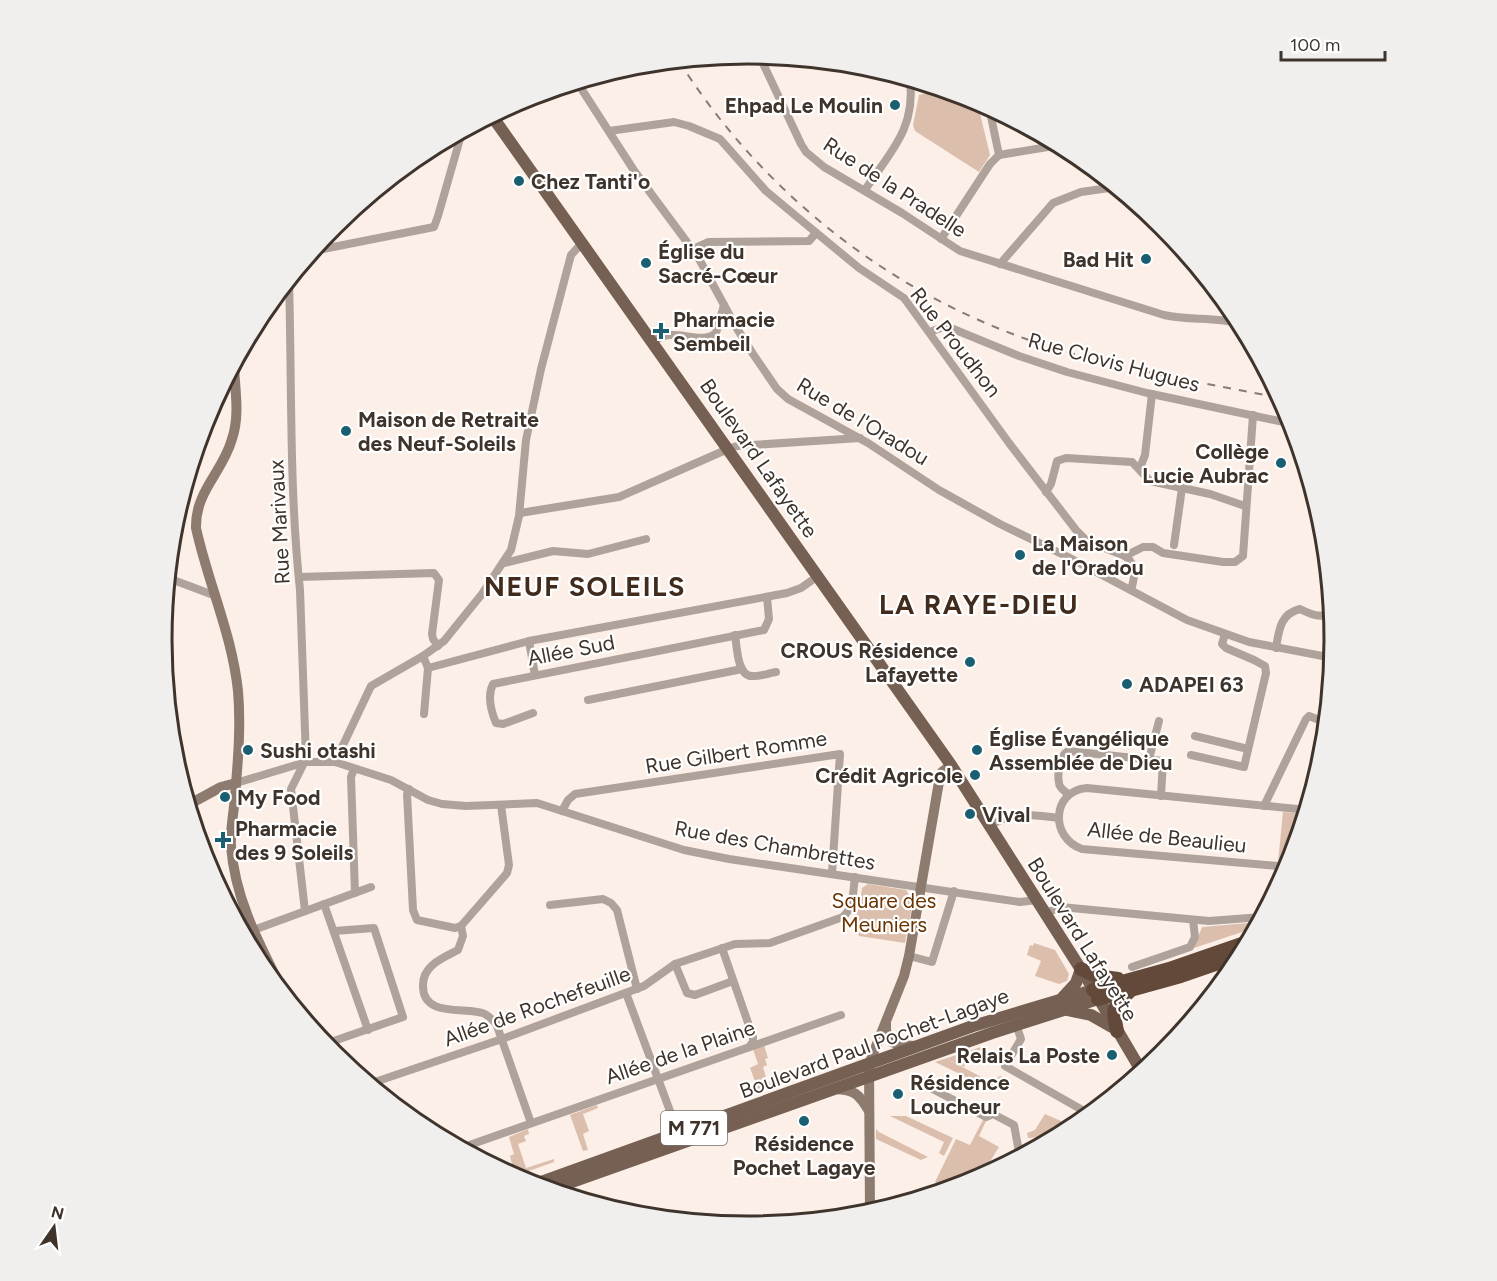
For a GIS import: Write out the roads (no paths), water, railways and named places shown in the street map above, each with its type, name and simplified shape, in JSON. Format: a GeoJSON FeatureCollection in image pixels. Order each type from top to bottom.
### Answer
{"type":"FeatureCollection","features":[{"type":"Feature","properties":{"kind":"highway","name":"M 771"},"geometry":{"type":"LineString","coordinates":[[1096,994],[1131,979],[1237,945]]}},
{"type":"Feature","properties":{"kind":"highway","name":"M 771"},"geometry":{"type":"LineString","coordinates":[[1131,979],[1229,958]]}},
{"type":"Feature","properties":{"kind":"highway"},"geometry":{"type":"LineString","coordinates":[[1081,969],[1102,978],[1131,979],[1114,1007],[1117,1031]]}},
{"type":"Feature","properties":{"kind":"main road","name":"Boulevard Lafayette"},"geometry":{"type":"LineString","coordinates":[[497,123],[951,765],[1139,1063]]}},
{"type":"Feature","properties":{"kind":"main road"},"geometry":{"type":"LineString","coordinates":[[235,381],[236,415],[232,440],[222,462],[200,498],[196,520],[199,542],[231,647],[238,692],[240,721],[231,834],[232,854],[245,919]]}},
{"type":"Feature","properties":{"kind":"main road"},"geometry":{"type":"LineString","coordinates":[[870,1203],[869,1070],[886,1019],[904,976],[940,776],[951,765]]}},
{"type":"Feature","properties":{"kind":"main road"},"geometry":{"type":"LineString","coordinates":[[195,801],[221,787],[236,783]]}},
{"type":"Feature","properties":{"kind":"main road"},"geometry":{"type":"LineString","coordinates":[[1081,969],[1076,983],[1062,1004],[1091,1015],[1117,1031]]}},
{"type":"Feature","properties":{"kind":"main road","name":"Boulevard Paul Pochet-Lagaye"},"geometry":{"type":"LineString","coordinates":[[562,1185],[833,1089],[917,1046],[1096,994]]}},
{"type":"Feature","properties":{"kind":"main road","name":"Boulevard Paul Pochet-Lagaye"},"geometry":{"type":"LineString","coordinates":[[547,1180],[748,1108],[1016,1024],[1062,1004]]}},
{"type":"Feature","properties":{"kind":"main road"},"geometry":{"type":"LineString","coordinates":[[886,1019],[886,1031],[892,1042],[917,1046]]}},
{"type":"Feature","properties":{"kind":"main road"},"geometry":{"type":"LineString","coordinates":[[833,1089],[851,1090],[869,1112]]}},
{"type":"Feature","properties":{"kind":"street","name":"Rue de la Pradelle"},"geometry":{"type":"LineString","coordinates":[[764,65],[806,152],[824,167],[865,190],[960,251],[1164,315],[1228,322]]}},
{"type":"Feature","properties":{"kind":"street"},"geometry":{"type":"LineString","coordinates":[[865,190],[905,129],[911,106],[910,88]]}},
{"type":"Feature","properties":{"kind":"street","name":"Rue de l'Oradou"},"geometry":{"type":"LineString","coordinates":[[582,89],[635,172],[693,249],[753,354],[782,394],[860,438],[939,490],[1187,620],[1249,642],[1324,656]]}},
{"type":"Feature","properties":{"kind":"street"},"geometry":{"type":"LineString","coordinates":[[991,119],[999,155]]}},
{"type":"Feature","properties":{"kind":"street","name":"Rue Proudhon"},"geometry":{"type":"LineString","coordinates":[[609,131],[674,122],[715,136],[724,143],[766,190],[859,268],[904,298],[1046,492],[1087,541],[1125,556]]}},
{"type":"Feature","properties":{"kind":"street"},"geometry":{"type":"LineString","coordinates":[[327,248],[434,227],[459,143]]}},
{"type":"Feature","properties":{"kind":"street"},"geometry":{"type":"LineString","coordinates":[[941,239],[990,164],[999,155],[1045,147]]}},
{"type":"Feature","properties":{"kind":"street"},"geometry":{"type":"LineString","coordinates":[[1000,264],[1053,203],[1081,192],[1105,189]]}},
{"type":"Feature","properties":{"kind":"street"},"geometry":{"type":"LineString","coordinates":[[693,249],[708,242],[809,241],[816,233]]}},
{"type":"Feature","properties":{"kind":"street"},"geometry":{"type":"LineString","coordinates":[[334,762],[371,686],[438,646],[482,594],[515,541],[523,456],[541,369],[572,255],[582,243]]}},
{"type":"Feature","properties":{"kind":"street","name":"Rue Marivaux"},"geometry":{"type":"LineString","coordinates":[[289,294],[293,461],[306,762]]}},
{"type":"Feature","properties":{"kind":"street"},"geometry":{"type":"LineString","coordinates":[[652,341],[670,335],[702,338],[712,336],[716,333],[724,305]]}},
{"type":"Feature","properties":{"kind":"street","name":"Rue Clovis Hugues"},"geometry":{"type":"LineString","coordinates":[[930,332],[946,326],[1047,366],[1152,394],[1282,421]]}},
{"type":"Feature","properties":{"kind":"street"},"geometry":{"type":"LineString","coordinates":[[1140,468],[1145,455],[1152,394]]}},
{"type":"Feature","properties":{"kind":"street"},"geometry":{"type":"LineString","coordinates":[[1131,590],[1133,565],[1125,556],[1143,547],[1152,547],[1163,553],[1222,562],[1235,562],[1243,556],[1253,415]]}},
{"type":"Feature","properties":{"kind":"street"},"geometry":{"type":"LineString","coordinates":[[831,440],[842,427]]}},
{"type":"Feature","properties":{"kind":"street"},"geometry":{"type":"LineString","coordinates":[[519,513],[619,497],[728,448],[860,438]]}},
{"type":"Feature","properties":{"kind":"street"},"geometry":{"type":"LineString","coordinates":[[1046,492],[1051,484],[1057,461],[1066,458],[1132,462],[1150,481],[1245,506]]}},
{"type":"Feature","properties":{"kind":"street"},"geometry":{"type":"LineString","coordinates":[[1174,545],[1182,488]]}},
{"type":"Feature","properties":{"kind":"street"},"geometry":{"type":"LineString","coordinates":[[504,562],[554,551],[588,554],[646,539]]}},
{"type":"Feature","properties":{"kind":"street"},"geometry":{"type":"LineString","coordinates":[[299,577],[432,572],[437,574],[439,580],[432,634],[438,646]]}},
{"type":"Feature","properties":{"kind":"street"},"geometry":{"type":"LineString","coordinates":[[428,668],[529,640],[794,591],[818,576]]}},
{"type":"Feature","properties":{"kind":"street"},"geometry":{"type":"LineString","coordinates":[[176,581],[216,596]]}},
{"type":"Feature","properties":{"kind":"street","name":"Allée Sud"},"geometry":{"type":"LineString","coordinates":[[534,714],[503,724],[496,723],[490,698],[493,684],[764,630],[769,619],[766,597]]}},
{"type":"Feature","properties":{"kind":"street"},"geometry":{"type":"LineString","coordinates":[[1276,648],[1281,620],[1289,613],[1297,609],[1307,614],[1323,616]]}},
{"type":"Feature","properties":{"kind":"street"},"geometry":{"type":"LineString","coordinates":[[1191,755],[1244,767],[1266,673],[1265,666],[1226,648],[1222,644],[1225,634]]}},
{"type":"Feature","properties":{"kind":"street"},"geometry":{"type":"LineString","coordinates":[[735,635],[745,674],[752,676],[776,672]]}},
{"type":"Feature","properties":{"kind":"street"},"geometry":{"type":"LineString","coordinates":[[529,640],[535,675]]}},
{"type":"Feature","properties":{"kind":"street"},"geometry":{"type":"LineString","coordinates":[[423,656],[428,668],[424,714]]}},
{"type":"Feature","properties":{"kind":"street"},"geometry":{"type":"LineString","coordinates":[[588,700],[742,669]]}},
{"type":"Feature","properties":{"kind":"street"},"geometry":{"type":"LineString","coordinates":[[1264,806],[1305,718],[1313,717],[1319,720]]}},
{"type":"Feature","properties":{"kind":"street"},"geometry":{"type":"LineString","coordinates":[[1149,759],[1159,721]]}},
{"type":"Feature","properties":{"kind":"street"},"geometry":{"type":"LineString","coordinates":[[1195,736],[1248,749]]}},
{"type":"Feature","properties":{"kind":"street"},"geometry":{"type":"LineString","coordinates":[[1068,794],[1059,784],[1061,757],[1064,752],[1068,751],[1163,761],[1161,796]]}},
{"type":"Feature","properties":{"kind":"street","name":"Rue Gilbert Romme"},"geometry":{"type":"LineString","coordinates":[[562,811],[568,800],[575,794],[840,754],[832,873]]}},
{"type":"Feature","properties":{"kind":"street"},"geometry":{"type":"LineString","coordinates":[[305,911],[291,789],[306,762]]}},
{"type":"Feature","properties":{"kind":"street","name":"Rue des Chambrettes"},"geometry":{"type":"LineString","coordinates":[[236,783],[306,762],[334,762],[391,780],[428,800],[442,804],[466,806],[537,803],[684,850],[730,860],[1020,902],[1037,900]]}},
{"type":"Feature","properties":{"kind":"street"},"geometry":{"type":"LineString","coordinates":[[354,769],[351,777],[355,893]]}},
{"type":"Feature","properties":{"kind":"street"},"geometry":{"type":"LineString","coordinates":[[990,826],[1000,819],[1016,814],[1059,818],[1068,794],[1087,788],[1299,809]]}},
{"type":"Feature","properties":{"kind":"street"},"geometry":{"type":"LineString","coordinates":[[409,789],[407,794],[413,910],[417,920],[455,928],[461,926],[507,873],[509,865],[501,805]]}},
{"type":"Feature","properties":{"kind":"street","name":"Allée de Beaulieu"},"geometry":{"type":"LineString","coordinates":[[1059,818],[1061,829],[1067,839],[1082,849],[1279,866]]}},
{"type":"Feature","properties":{"kind":"street","name":"Allée de Rochefeuille"},"geometry":{"type":"LineString","coordinates":[[378,1081],[502,1039],[637,989],[675,964],[735,944],[770,943],[843,917],[849,912],[855,877]]}},
{"type":"Feature","properties":{"kind":"street"},"geometry":{"type":"LineString","coordinates":[[253,932],[371,887]]}},
{"type":"Feature","properties":{"kind":"street"},"geometry":{"type":"LineString","coordinates":[[909,956],[932,962],[954,891]]}},
{"type":"Feature","properties":{"kind":"street"},"geometry":{"type":"LineString","coordinates":[[550,905],[603,899],[611,903],[617,910],[637,989]]}},
{"type":"Feature","properties":{"kind":"street"},"geometry":{"type":"LineString","coordinates":[[324,904],[368,1030]]}},
{"type":"Feature","properties":{"kind":"street"},"geometry":{"type":"LineString","coordinates":[[1046,913],[1061,908],[1193,920],[1225,921],[1253,918]]}},
{"type":"Feature","properties":{"kind":"street"},"geometry":{"type":"LineString","coordinates":[[1131,979],[1190,947],[1195,937],[1193,920]]}},
{"type":"Feature","properties":{"kind":"street"},"geometry":{"type":"LineString","coordinates":[[461,926],[462,942],[458,950],[428,969],[423,985],[426,998],[440,1009],[484,1013],[496,1023],[531,1124]]}},
{"type":"Feature","properties":{"kind":"street"},"geometry":{"type":"LineString","coordinates":[[334,931],[374,928],[404,1017],[334,1041]]}},
{"type":"Feature","properties":{"kind":"street"},"geometry":{"type":"LineString","coordinates":[[723,948],[753,1037],[749,1047]]}},
{"type":"Feature","properties":{"kind":"street"},"geometry":{"type":"LineString","coordinates":[[675,964],[687,993],[695,996],[733,981]]}},
{"type":"Feature","properties":{"kind":"street"},"geometry":{"type":"LineString","coordinates":[[626,993],[673,1119],[672,1128],[666,1138]]}},
{"type":"Feature","properties":{"kind":"street","name":"Allée de la Plaine"},"geometry":{"type":"LineString","coordinates":[[471,1145],[841,1015]]}},
{"type":"Feature","properties":{"kind":"street"},"geometry":{"type":"LineString","coordinates":[[1016,1024],[1021,1039],[1005,1066],[1082,1110]]}},
{"type":"Feature","properties":{"kind":"street"},"geometry":{"type":"LineString","coordinates":[[922,1081],[925,1086],[986,1117],[993,1114],[1014,1125],[1018,1149]]}},
{"type":"Feature","properties":{"kind":"street"},"geometry":{"type":"LineString","coordinates":[[673,1119],[680,1125],[685,1125],[727,1111],[748,1108]]}},
{"type":"Feature","properties":{"kind":"railway"},"geometry":{"type":"LineString","coordinates":[[684,68],[713,110],[751,156],[793,198],[839,237],[888,271],[939,301],[994,326],[1050,347],[1164,376],[1270,396]]}},
{"type":"Feature","properties":{"kind":"place","name":"Ehpad Le Moulin"},"geometry":{"type":"Point","coordinates":[895,105]}},
{"type":"Feature","properties":{"kind":"place","name":"Chez Tanti'o"},"geometry":{"type":"Point","coordinates":[519,181]}},
{"type":"Feature","properties":{"kind":"place","name":"Bad Hit"},"geometry":{"type":"Point","coordinates":[1146,259]}},
{"type":"Feature","properties":{"kind":"place","name":"Église du Sacré-Cœur"},"geometry":{"type":"Point","coordinates":[646,263]}},
{"type":"Feature","properties":{"kind":"place","name":"Pharmacie Sembeil"},"geometry":{"type":"Point","coordinates":[661,331]}},
{"type":"Feature","properties":{"kind":"place","name":"Maison de Retraite des Neuf-Soleils"},"geometry":{"type":"Point","coordinates":[346,431]}},
{"type":"Feature","properties":{"kind":"place","name":"Collège Lucie Aubrac"},"geometry":{"type":"Point","coordinates":[1281,463]}},
{"type":"Feature","properties":{"kind":"place","name":"La Maison de l'Oradou"},"geometry":{"type":"Point","coordinates":[1020,555]}},
{"type":"Feature","properties":{"kind":"place","name":"CROUS Résidence Lafayette"},"geometry":{"type":"Point","coordinates":[970,662]}},
{"type":"Feature","properties":{"kind":"place","name":"ADAPEI 63"},"geometry":{"type":"Point","coordinates":[1127,684]}},
{"type":"Feature","properties":{"kind":"place","name":"Sushi otashi"},"geometry":{"type":"Point","coordinates":[248,750]}},
{"type":"Feature","properties":{"kind":"place","name":"Église Évangélique Assemblée de Dieu"},"geometry":{"type":"Point","coordinates":[977,750]}},
{"type":"Feature","properties":{"kind":"place","name":"Crédit Agricole"},"geometry":{"type":"Point","coordinates":[975,775]}},
{"type":"Feature","properties":{"kind":"place","name":"My Food"},"geometry":{"type":"Point","coordinates":[225,797]}},
{"type":"Feature","properties":{"kind":"place","name":"Vival"},"geometry":{"type":"Point","coordinates":[970,814]}},
{"type":"Feature","properties":{"kind":"place","name":"Pharmacie des 9 Soleils"},"geometry":{"type":"Point","coordinates":[223,840]}},
{"type":"Feature","properties":{"kind":"place","name":"Relais La Poste"},"geometry":{"type":"Point","coordinates":[1112,1055]}},
{"type":"Feature","properties":{"kind":"place","name":"Résidence Loucheur"},"geometry":{"type":"Point","coordinates":[898,1094]}},
{"type":"Feature","properties":{"kind":"place","name":"Résidence Pochet Lagaye"},"geometry":{"type":"Point","coordinates":[804,1121]}},
{"type":"Feature","properties":{"kind":"district","name":"NEUF SOLEILS"},"geometry":{"type":"Point","coordinates":[585,586]}},
{"type":"Feature","properties":{"kind":"district","name":"LA RAYE-DIEU"},"geometry":{"type":"Point","coordinates":[979,604]}},
{"type":"Feature","properties":{"kind":"park label","name":"Square des Meuniers"},"geometry":{"type":"Point","coordinates":[884,912]}}]}
